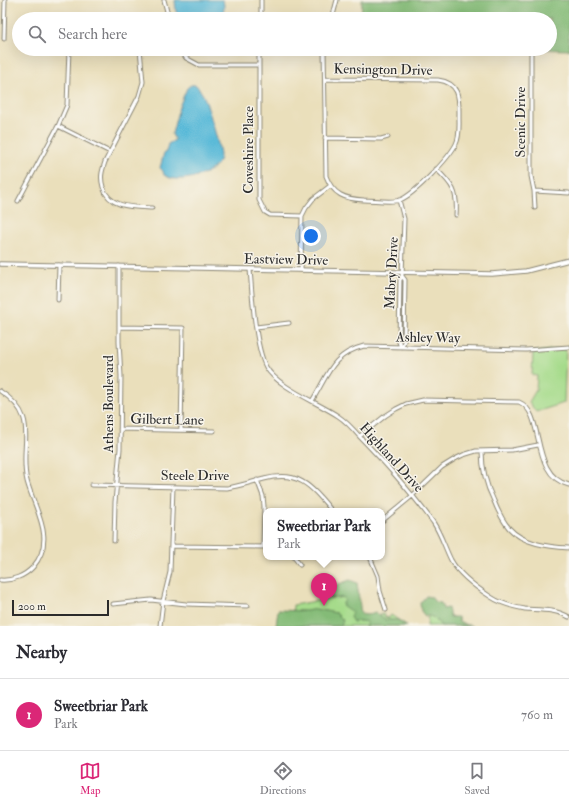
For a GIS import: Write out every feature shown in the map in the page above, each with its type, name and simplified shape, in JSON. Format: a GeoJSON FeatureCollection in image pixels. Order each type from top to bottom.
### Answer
{"type":"FeatureCollection","features":[{"type":"Feature","properties":{"kind":"street"},"geometry":{"type":"LineString","coordinates":[[4,39],[5,0]]}},
{"type":"Feature","properties":{"kind":"street"},"geometry":{"type":"LineString","coordinates":[[164,0],[168,12]]}},
{"type":"Feature","properties":{"kind":"street"},"geometry":{"type":"LineString","coordinates":[[261,0],[261,12]]}},
{"type":"Feature","properties":{"kind":"street"},"geometry":{"type":"LineString","coordinates":[[335,12],[337,0]]}},
{"type":"Feature","properties":{"kind":"street"},"geometry":{"type":"LineString","coordinates":[[18,202],[67,106],[69,56]]}},
{"type":"Feature","properties":{"kind":"street"},"geometry":{"type":"LineString","coordinates":[[140,56],[142,82],[139,96],[101,172],[105,193],[118,204],[152,208]]}},
{"type":"Feature","properties":{"kind":"street"},"geometry":{"type":"LineString","coordinates":[[185,56],[199,65],[259,65]]}},
{"type":"Feature","properties":{"kind":"street","name":"Coveshire Place"},"geometry":{"type":"LineString","coordinates":[[260,56],[259,200],[265,212],[270,215],[302,216]]}},
{"type":"Feature","properties":{"kind":"street","name":"Kensington Drive"},"geometry":{"type":"LineString","coordinates":[[324,56],[326,176],[330,186]]}},
{"type":"Feature","properties":{"kind":"street","name":"Scenic Drive"},"geometry":{"type":"LineString","coordinates":[[530,56],[531,176],[536,208]]}},
{"type":"Feature","properties":{"kind":"street","name":"Kensington Drive"},"geometry":{"type":"LineString","coordinates":[[325,79],[438,80],[450,85],[457,91],[459,98],[459,132],[456,144],[450,154],[409,196],[399,200]]}},
{"type":"Feature","properties":{"kind":"street"},"geometry":{"type":"LineString","coordinates":[[58,126],[110,152]]}},
{"type":"Feature","properties":{"kind":"street"},"geometry":{"type":"LineString","coordinates":[[326,138],[381,139],[388,137]]}},
{"type":"Feature","properties":{"kind":"street"},"geometry":{"type":"LineString","coordinates":[[436,169],[450,181],[455,191],[457,204],[456,215]]}},
{"type":"Feature","properties":{"kind":"street"},"geometry":{"type":"LineString","coordinates":[[301,270],[302,216],[313,199],[330,186],[338,193],[354,200],[399,200]]}},
{"type":"Feature","properties":{"kind":"street"},"geometry":{"type":"LineString","coordinates":[[534,191],[569,192]]}},
{"type":"Feature","properties":{"kind":"street","name":"Mabry Drive"},"geometry":{"type":"LineString","coordinates":[[399,200],[404,219],[402,274],[405,280],[404,342],[402,347]]}},
{"type":"Feature","properties":{"kind":"street","name":"Eastview Drive"},"geometry":{"type":"LineString","coordinates":[[0,264],[301,270],[402,274],[512,273],[540,268],[569,260]]}},
{"type":"Feature","properties":{"kind":"street"},"geometry":{"type":"LineString","coordinates":[[58,300],[59,265]]}},
{"type":"Feature","properties":{"kind":"street","name":"Athens Boulevard"},"geometry":{"type":"LineString","coordinates":[[114,541],[120,429],[120,266]]}},
{"type":"Feature","properties":{"kind":"street","name":"Highland Drive"},"geometry":{"type":"LineString","coordinates":[[250,269],[256,327],[262,358],[267,369],[279,381],[340,417],[360,436],[434,524],[452,562],[463,576],[491,598],[505,604],[523,608],[557,612],[569,617]]}},
{"type":"Feature","properties":{"kind":"street"},"geometry":{"type":"LineString","coordinates":[[256,327],[289,323]]}},
{"type":"Feature","properties":{"kind":"street"},"geometry":{"type":"LineString","coordinates":[[119,326],[183,328],[181,430]]}},
{"type":"Feature","properties":{"kind":"street","name":"Ashley Way"},"geometry":{"type":"LineString","coordinates":[[312,401],[333,364],[353,349],[364,346],[532,350],[569,347]]}},
{"type":"Feature","properties":{"kind":"street"},"geometry":{"type":"LineString","coordinates":[[0,391],[14,402],[22,411],[27,428],[25,462],[27,480],[43,529],[44,540],[42,552],[38,561],[28,572],[11,580],[0,580]]}},
{"type":"Feature","properties":{"kind":"street"},"geometry":{"type":"LineString","coordinates":[[360,436],[396,409],[406,404],[423,400],[515,402],[524,404],[530,411],[538,445],[547,468],[554,478],[569,485]]}},
{"type":"Feature","properties":{"kind":"street","name":"Gilbert Lane"},"geometry":{"type":"LineString","coordinates":[[120,429],[214,431]]}},
{"type":"Feature","properties":{"kind":"street"},"geometry":{"type":"LineString","coordinates":[[385,518],[412,496],[442,467],[455,458],[469,453],[512,450],[538,445]]}},
{"type":"Feature","properties":{"kind":"street"},"geometry":{"type":"LineString","coordinates":[[482,451],[482,464],[488,488],[504,522],[510,529],[518,536],[531,542],[542,545],[569,548]]}},
{"type":"Feature","properties":{"kind":"street","name":"Steele Drive"},"geometry":{"type":"LineString","coordinates":[[91,485],[227,488],[241,486],[257,480],[275,476],[292,477],[306,483],[329,508]]}},
{"type":"Feature","properties":{"kind":"street"},"geometry":{"type":"LineString","coordinates":[[257,480],[263,496],[264,508]]}},
{"type":"Feature","properties":{"kind":"street"},"geometry":{"type":"LineString","coordinates":[[160,626],[163,602],[170,572],[173,487]]}},
{"type":"Feature","properties":{"kind":"street"},"geometry":{"type":"LineString","coordinates":[[172,546],[263,547]]}},
{"type":"Feature","properties":{"kind":"street"},"geometry":{"type":"LineString","coordinates":[[296,560],[300,565]]}},
{"type":"Feature","properties":{"kind":"street"},"geometry":{"type":"LineString","coordinates":[[371,560],[378,576],[380,591],[386,610]]}},
{"type":"Feature","properties":{"kind":"street"},"geometry":{"type":"LineString","coordinates":[[113,604],[151,600],[186,604],[248,606]]}},
{"type":"Feature","properties":{"kind":"green space"},"geometry":{"type":"Polygon","coordinates":[[[362,0],[569,0],[569,50],[557,50],[557,12],[361,12],[362,0]]]}},
{"type":"Feature","properties":{"kind":"green space"},"geometry":{"type":"Polygon","coordinates":[[[566,348],[564,403],[536,412],[529,402],[536,390],[537,376],[532,375],[533,352],[566,348]]]}},
{"type":"Feature","properties":{"kind":"green space"},"geometry":{"type":"Polygon","coordinates":[[[350,580],[357,583],[361,614],[367,615],[375,612],[386,620],[398,620],[407,626],[367,626],[367,622],[353,622],[350,617],[352,612],[342,605],[345,600],[343,597],[327,597],[327,591],[331,587],[350,580]]]}},
{"type":"Feature","properties":{"kind":"green space"},"geometry":{"type":"Polygon","coordinates":[[[351,585],[358,616],[384,614],[385,617],[389,618],[391,615],[408,626],[292,626],[293,605],[334,598],[334,589],[351,585]]]}},
{"type":"Feature","properties":{"kind":"green space"},"geometry":{"type":"Polygon","coordinates":[[[426,596],[431,597],[435,602],[441,603],[443,609],[448,608],[450,617],[458,617],[459,623],[473,626],[441,626],[433,617],[425,616],[421,611],[420,603],[426,596]]]}},
{"type":"Feature","properties":{"kind":"green space"},"geometry":{"type":"Polygon","coordinates":[[[429,603],[468,626],[427,626],[429,603]]]}},
{"type":"Feature","properties":{"kind":"green space"},"geometry":{"type":"Polygon","coordinates":[[[316,609],[336,613],[343,620],[341,626],[276,626],[278,610],[306,611],[316,609]]]}},
{"type":"Feature","properties":{"kind":"water"},"geometry":{"type":"Polygon","coordinates":[[[175,0],[223,0],[224,5],[223,12],[176,12],[175,0]]]}},
{"type":"Feature","properties":{"kind":"water"},"geometry":{"type":"Polygon","coordinates":[[[191,85],[196,85],[205,99],[216,134],[220,155],[219,161],[210,171],[196,177],[173,179],[164,175],[160,168],[168,144],[175,140],[172,134],[179,107],[187,88],[191,85]]]}},
{"type":"Feature","properties":{"kind":"place","name":"Sweetbriar Park"},"geometry":{"type":"Point","coordinates":[324,606]}}]}
